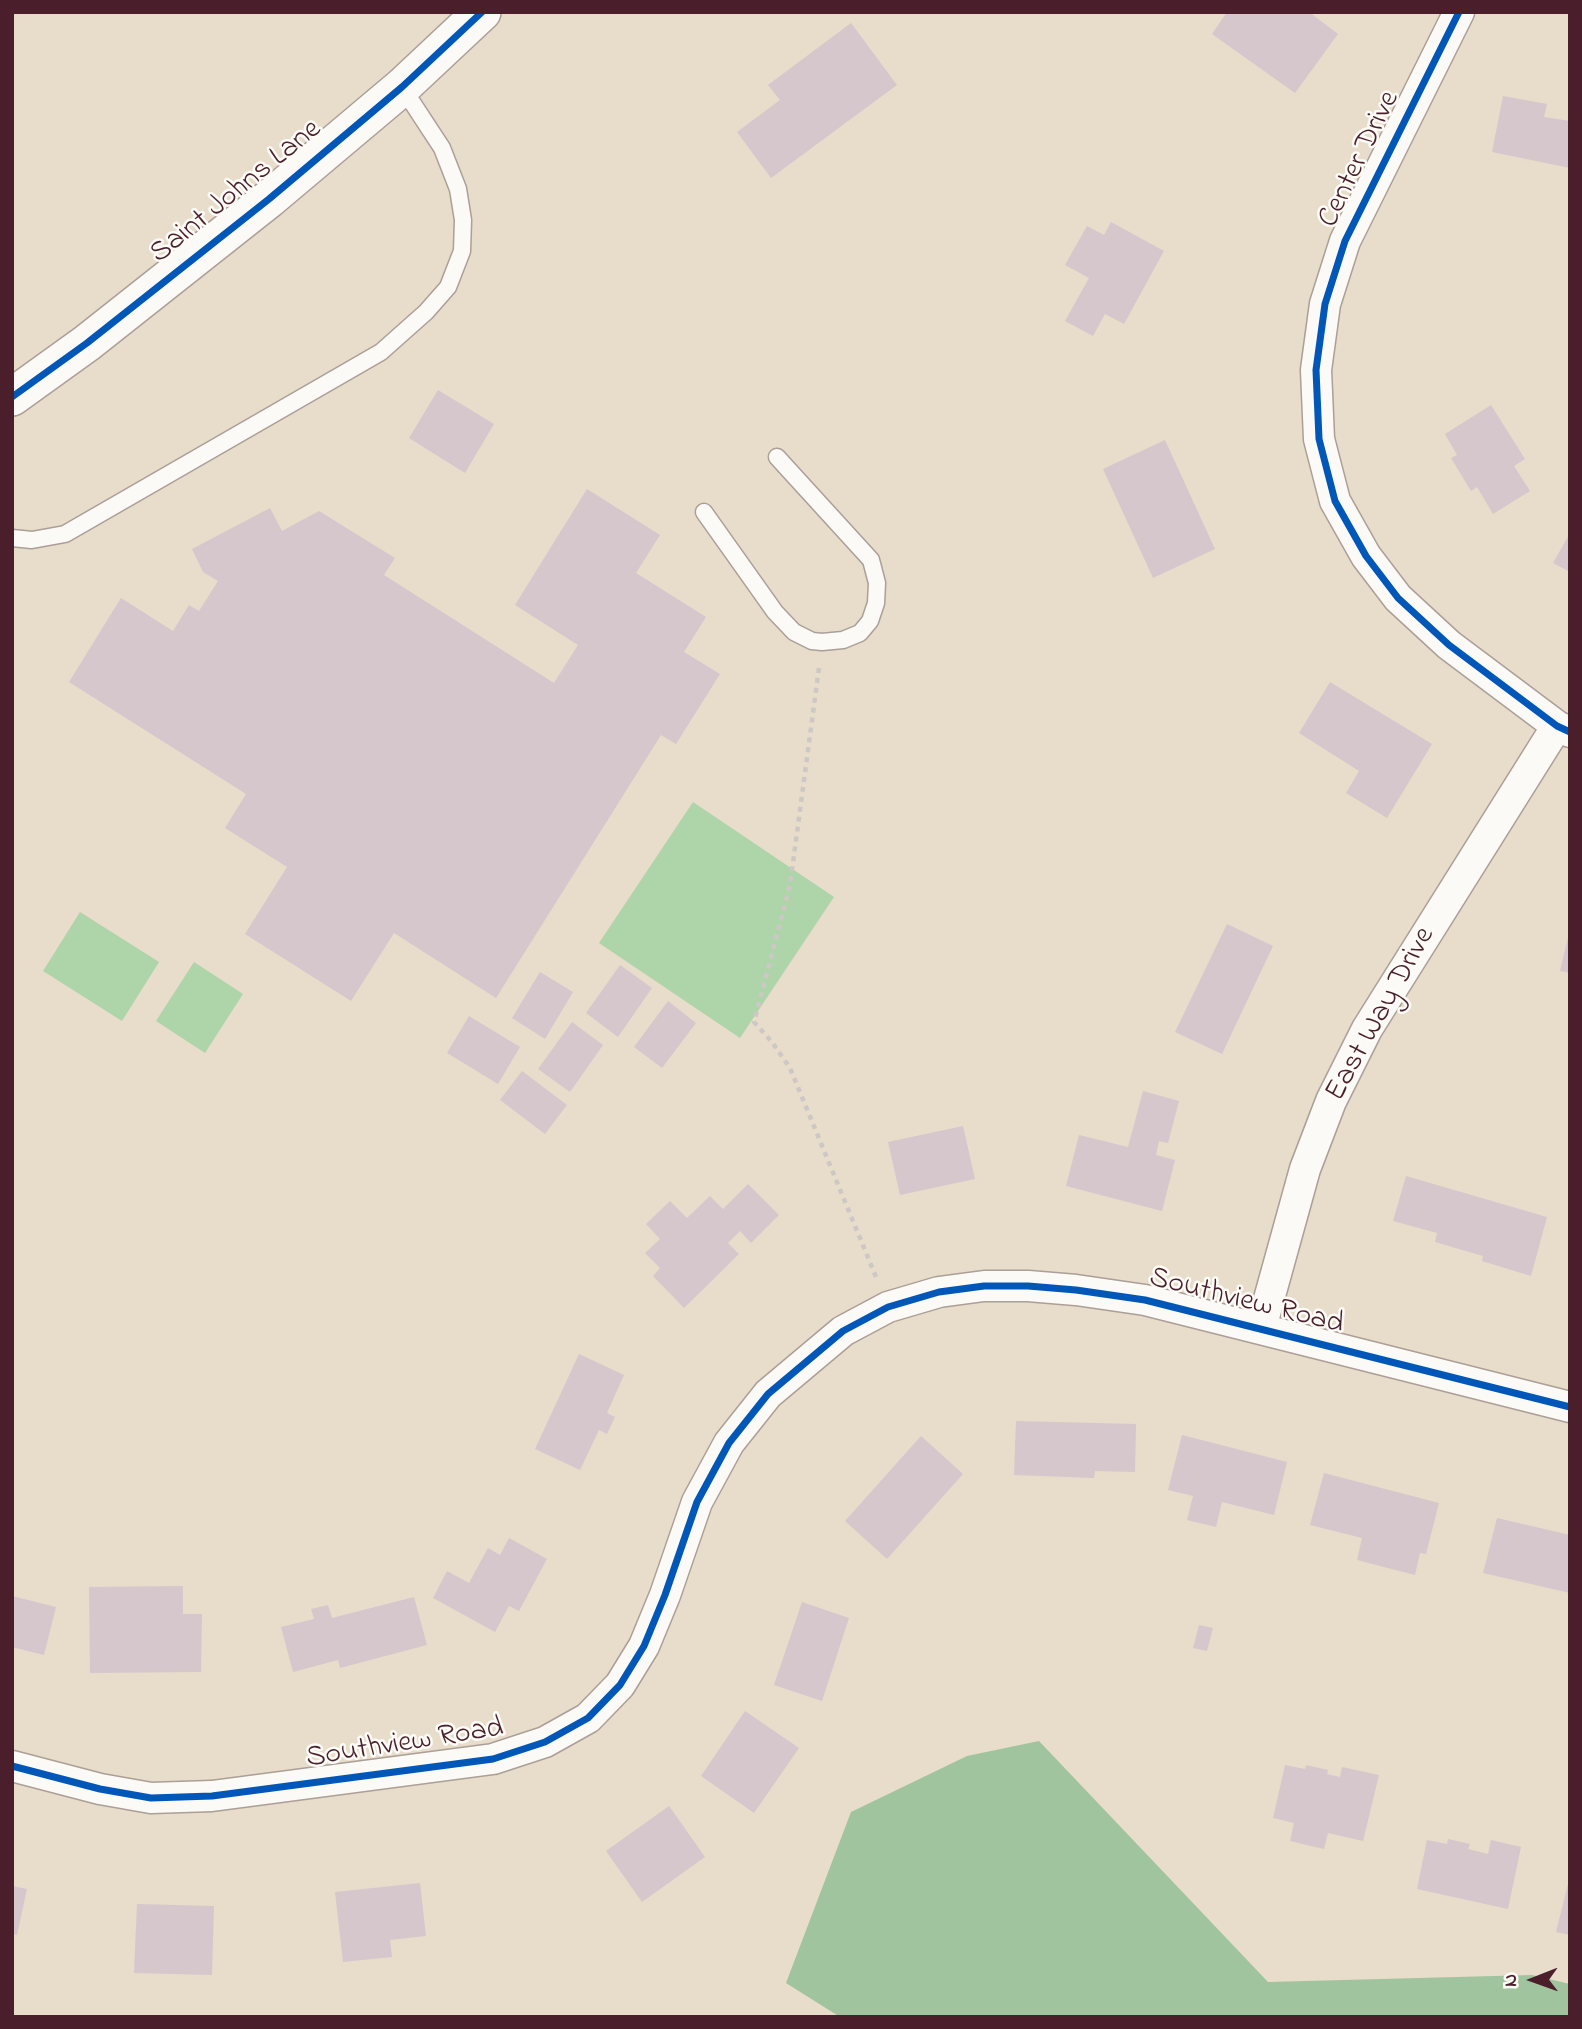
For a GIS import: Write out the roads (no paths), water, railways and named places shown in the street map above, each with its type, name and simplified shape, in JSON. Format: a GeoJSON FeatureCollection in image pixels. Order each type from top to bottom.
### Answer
{"type":"FeatureCollection","features":[{"type":"Feature","properties":{"kind":"street","name":"Saint Johns Lane"},"geometry":{"type":"LineString","coordinates":[[12,397],[87,343],[258,207],[402,87],[482,12]]}},
{"type":"Feature","properties":{"kind":"street","name":"Center Drive"},"geometry":{"type":"LineString","coordinates":[[1459,12],[1345,241],[1325,304],[1315,370],[1318,439],[1335,501],[1366,556],[1398,598],[1449,645],[1563,729]]}},
{"type":"Feature","properties":{"kind":"street","name":"East Way Drive"},"geometry":{"type":"LineString","coordinates":[[1261,1328],[1305,1169],[1331,1101],[1367,1029],[1563,729]]}},
{"type":"Feature","properties":{"kind":"street","name":"Southview Road"},"geometry":{"type":"LineString","coordinates":[[12,1766],[100,1789],[151,1798],[212,1796],[493,1759],[545,1742],[588,1718],[620,1685],[644,1646],[698,1502],[729,1443],[768,1394],[843,1331],[888,1307],[939,1292],[984,1286],[1028,1286],[1145,1300],[1570,1407]]}},
{"type":"Feature","properties":{"kind":"lane"},"geometry":{"type":"LineString","coordinates":[[12,538],[32,540],[65,534],[381,352],[426,312],[448,287],[462,251],[463,220],[458,188],[442,148],[402,87]]}},
{"type":"Feature","properties":{"kind":"lane"},"geometry":{"type":"LineString","coordinates":[[704,512],[775,612],[794,632],[822,642],[843,640],[860,633],[870,621],[876,603],[877,583],[870,560],[777,457]]}}]}
